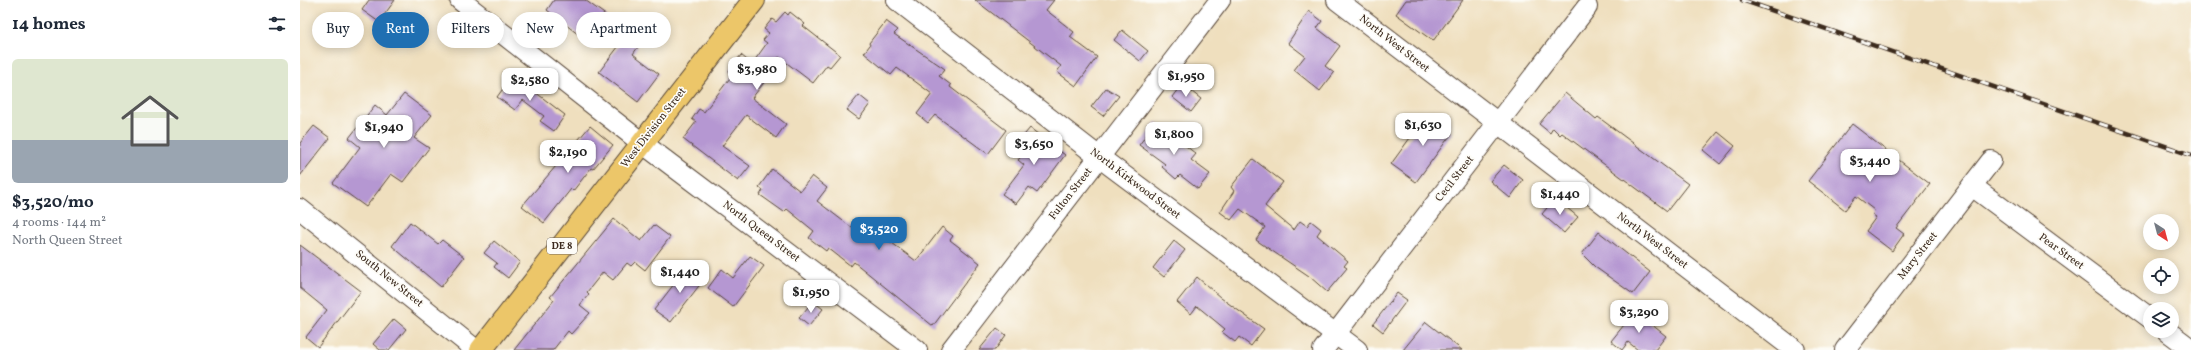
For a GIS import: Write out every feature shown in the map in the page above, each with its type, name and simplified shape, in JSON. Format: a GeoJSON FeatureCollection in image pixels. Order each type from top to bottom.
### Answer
{"type":"FeatureCollection","features":[{"type":"Feature","properties":{"kind":"highway","name":"West Division Street"},"geometry":{"type":"LineString","coordinates":[[481,350],[754,0]]}},
{"type":"Feature","properties":{"kind":"street","name":"North Queen Street"},"geometry":{"type":"LineString","coordinates":[[460,0],[642,142],[917,350]]}},
{"type":"Feature","properties":{"kind":"street","name":"North Kirkwood Street"},"geometry":{"type":"LineString","coordinates":[[897,0],[1099,157],[1357,350]]}},
{"type":"Feature","properties":{"kind":"street","name":"Fulton Street"},"geometry":{"type":"LineString","coordinates":[[950,350],[1220,0]]}},
{"type":"Feature","properties":{"kind":"street","name":"North West Street"},"geometry":{"type":"LineString","coordinates":[[1337,0],[1497,124],[1795,350]]}},
{"type":"Feature","properties":{"kind":"street","name":"Cecil Street"},"geometry":{"type":"LineString","coordinates":[[1323,350],[1587,7]]}},
{"type":"Feature","properties":{"kind":"street","name":"Mary Street"},"geometry":{"type":"LineString","coordinates":[[1845,350],[1991,161]]}},
{"type":"Feature","properties":{"kind":"street","name":"Pear Street"},"geometry":{"type":"LineString","coordinates":[[1972,186],[2143,313]]}},
{"type":"Feature","properties":{"kind":"street","name":"South New Street"},"geometry":{"type":"LineString","coordinates":[[300,209],[476,350]]}},
{"type":"Feature","properties":{"kind":"street"},"geometry":{"type":"LineString","coordinates":[[2176,338],[2191,349]]}},
{"type":"Feature","properties":{"kind":"building"},"geometry":{"type":"Polygon","coordinates":[[[369,0],[395,0],[386,12],[372,12],[372,17],[362,10],[369,0]]]}},
{"type":"Feature","properties":{"kind":"building"},"geometry":{"type":"Polygon","coordinates":[[[554,0],[585,0],[602,12],[576,12],[576,33],[568,26],[568,12],[550,12],[547,10],[554,0]]]}},
{"type":"Feature","properties":{"kind":"building"},"geometry":{"type":"Polygon","coordinates":[[[975,0],[1054,0],[1046,10],[1074,32],[1070,37],[1097,57],[1076,86],[1057,72],[1061,66],[975,0]]]}},
{"type":"Feature","properties":{"kind":"building"},"geometry":{"type":"Polygon","coordinates":[[[1406,0],[1463,0],[1433,41],[1396,14],[1406,0]]]}},
{"type":"Feature","properties":{"kind":"building"},"geometry":{"type":"Polygon","coordinates":[[[1309,11],[1322,21],[1317,28],[1340,46],[1325,66],[1334,73],[1320,91],[1294,70],[1305,56],[1288,43],[1309,11]]]}},
{"type":"Feature","properties":{"kind":"building"},"geometry":{"type":"Polygon","coordinates":[[[785,12],[788,15],[790,12],[805,24],[803,26],[840,55],[830,67],[827,65],[813,83],[779,57],[762,77],[766,80],[752,98],[786,124],[776,138],[746,115],[722,146],[750,166],[738,181],[683,139],[696,122],[692,119],[699,109],[704,112],[733,74],[729,71],[741,55],[752,64],[767,43],[763,40],[769,33],[764,29],[772,19],[776,22],[785,12]]]}},
{"type":"Feature","properties":{"kind":"building"},"geometry":{"type":"Polygon","coordinates":[[[886,21],[898,30],[894,34],[945,69],[939,76],[951,85],[950,87],[1006,130],[988,154],[935,115],[928,123],[917,114],[932,94],[897,68],[891,75],[864,53],[870,45],[869,43],[886,21]]]}},
{"type":"Feature","properties":{"kind":"building"},"geometry":{"type":"Polygon","coordinates":[[[1122,30],[1148,51],[1140,61],[1114,40],[1122,30]]]}},
{"type":"Feature","properties":{"kind":"building"},"geometry":{"type":"Polygon","coordinates":[[[617,48],[637,48],[633,54],[659,74],[638,102],[599,72],[617,48]]]}},
{"type":"Feature","properties":{"kind":"building"},"geometry":{"type":"Polygon","coordinates":[[[513,75],[565,115],[554,131],[540,121],[544,116],[523,100],[515,110],[497,97],[513,75]]]}},
{"type":"Feature","properties":{"kind":"building"},"geometry":{"type":"Polygon","coordinates":[[[1182,84],[1201,99],[1191,112],[1172,97],[1182,84]]]}},
{"type":"Feature","properties":{"kind":"building"},"geometry":{"type":"Polygon","coordinates":[[[1106,88],[1119,96],[1103,116],[1091,107],[1106,88]]]}},
{"type":"Feature","properties":{"kind":"building"},"geometry":{"type":"Polygon","coordinates":[[[1565,93],[1596,119],[1598,117],[1688,184],[1667,211],[1562,133],[1560,135],[1553,128],[1550,133],[1539,124],[1565,93]]]}},
{"type":"Feature","properties":{"kind":"building"},"geometry":{"type":"Polygon","coordinates":[[[404,94],[432,115],[414,138],[429,148],[403,182],[391,174],[366,207],[333,183],[360,147],[349,138],[375,105],[387,115],[404,94]]]}},
{"type":"Feature","properties":{"kind":"building"},"geometry":{"type":"Polygon","coordinates":[[[859,95],[870,104],[859,119],[847,110],[859,95]]]}},
{"type":"Feature","properties":{"kind":"building"},"geometry":{"type":"Polygon","coordinates":[[[1438,114],[1450,123],[1446,129],[1452,133],[1416,182],[1391,164],[1426,116],[1433,121],[1438,114]]]}},
{"type":"Feature","properties":{"kind":"building"},"geometry":{"type":"Polygon","coordinates":[[[1156,122],[1196,154],[1191,160],[1210,174],[1198,189],[1180,175],[1176,179],[1162,167],[1165,164],[1139,145],[1156,122]]]}},
{"type":"Feature","properties":{"kind":"building"},"geometry":{"type":"Polygon","coordinates":[[[1852,124],[1930,184],[1896,228],[1904,234],[1892,251],[1866,231],[1876,217],[1873,215],[1874,210],[1856,196],[1845,210],[1808,181],[1852,124]]]}},
{"type":"Feature","properties":{"kind":"building"},"geometry":{"type":"Polygon","coordinates":[[[314,126],[330,138],[300,176],[300,143],[314,126]]]}},
{"type":"Feature","properties":{"kind":"building"},"geometry":{"type":"Polygon","coordinates":[[[590,126],[613,145],[593,169],[591,168],[573,191],[571,189],[544,223],[522,206],[590,126]]]}},
{"type":"Feature","properties":{"kind":"building"},"geometry":{"type":"Polygon","coordinates":[[[1030,128],[1065,155],[1037,193],[1029,187],[1016,204],[1002,194],[1024,165],[1018,160],[1029,147],[1020,140],[1030,128]]]}},
{"type":"Feature","properties":{"kind":"building"},"geometry":{"type":"Polygon","coordinates":[[[1718,132],[1735,146],[1720,164],[1703,150],[1718,132]]]}},
{"type":"Feature","properties":{"kind":"building"},"geometry":{"type":"Polygon","coordinates":[[[1253,159],[1283,182],[1265,206],[1294,230],[1300,221],[1307,226],[1311,221],[1321,229],[1317,235],[1348,261],[1344,266],[1347,268],[1327,292],[1309,276],[1256,240],[1265,227],[1240,209],[1231,220],[1220,212],[1234,191],[1231,187],[1253,159]]]}},
{"type":"Feature","properties":{"kind":"building"},"geometry":{"type":"Polygon","coordinates":[[[1504,165],[1523,180],[1510,198],[1490,181],[1504,165]]]}},
{"type":"Feature","properties":{"kind":"building"},"geometry":{"type":"Polygon","coordinates":[[[772,169],[800,191],[812,176],[827,188],[817,201],[860,234],[868,225],[916,261],[942,227],[953,236],[950,240],[980,263],[933,326],[854,262],[851,266],[828,248],[826,251],[809,238],[814,231],[787,209],[784,212],[760,195],[763,190],[759,187],[772,169]]]}},
{"type":"Feature","properties":{"kind":"building"},"geometry":{"type":"Polygon","coordinates":[[[1555,198],[1578,217],[1564,233],[1542,214],[1555,198]]]}},
{"type":"Feature","properties":{"kind":"building"},"geometry":{"type":"Polygon","coordinates":[[[614,219],[641,241],[654,225],[670,237],[645,270],[635,262],[631,266],[627,263],[613,280],[603,272],[587,292],[589,294],[580,305],[590,313],[571,334],[568,331],[553,350],[514,350],[554,300],[550,297],[614,219]]]}},
{"type":"Feature","properties":{"kind":"building"},"geometry":{"type":"Polygon","coordinates":[[[410,222],[438,244],[442,240],[464,257],[441,287],[392,246],[410,222]]]}},
{"type":"Feature","properties":{"kind":"building"},"geometry":{"type":"Polygon","coordinates":[[[1599,232],[1650,272],[1633,294],[1595,267],[1582,254],[1599,232]]]}},
{"type":"Feature","properties":{"kind":"building"},"geometry":{"type":"Polygon","coordinates":[[[494,241],[520,262],[508,278],[494,267],[497,263],[484,253],[494,241]]]}},
{"type":"Feature","properties":{"kind":"building"},"geometry":{"type":"Polygon","coordinates":[[[1174,241],[1185,250],[1164,277],[1153,268],[1174,241]]]}},
{"type":"Feature","properties":{"kind":"building"},"geometry":{"type":"Polygon","coordinates":[[[300,245],[361,291],[318,347],[306,337],[327,310],[300,288],[300,245]]]}},
{"type":"Feature","properties":{"kind":"building"},"geometry":{"type":"Polygon","coordinates":[[[750,256],[764,266],[733,307],[708,288],[722,269],[733,278],[750,256]]]}},
{"type":"Feature","properties":{"kind":"building"},"geometry":{"type":"Polygon","coordinates":[[[688,266],[705,278],[671,322],[654,310],[688,266]]]}},
{"type":"Feature","properties":{"kind":"building"},"geometry":{"type":"Polygon","coordinates":[[[1197,277],[1221,298],[1264,329],[1251,346],[1239,337],[1235,342],[1222,332],[1225,329],[1197,306],[1191,314],[1177,302],[1197,277]]]}},
{"type":"Feature","properties":{"kind":"building"},"geometry":{"type":"Polygon","coordinates":[[[1397,293],[1407,300],[1383,332],[1373,324],[1397,293]]]}},
{"type":"Feature","properties":{"kind":"building"},"geometry":{"type":"Polygon","coordinates":[[[813,301],[823,309],[809,326],[799,318],[813,301]]]}},
{"type":"Feature","properties":{"kind":"building"},"geometry":{"type":"Polygon","coordinates":[[[1637,309],[1648,317],[1646,320],[1666,336],[1655,350],[1638,350],[1628,342],[1622,350],[1611,341],[1637,309]]]}},
{"type":"Feature","properties":{"kind":"building"},"geometry":{"type":"Polygon","coordinates":[[[394,319],[406,329],[389,350],[380,350],[373,344],[394,319]]]}},
{"type":"Feature","properties":{"kind":"building"},"geometry":{"type":"Polygon","coordinates":[[[1426,322],[1462,350],[1403,350],[1426,322]]]}},
{"type":"Feature","properties":{"kind":"building"},"geometry":{"type":"Polygon","coordinates":[[[997,328],[1006,335],[995,350],[979,350],[997,328]]]}},
{"type":"Feature","properties":{"kind":"railway"},"geometry":{"type":"LineString","coordinates":[[1742,0],[2191,155]]}}]}
